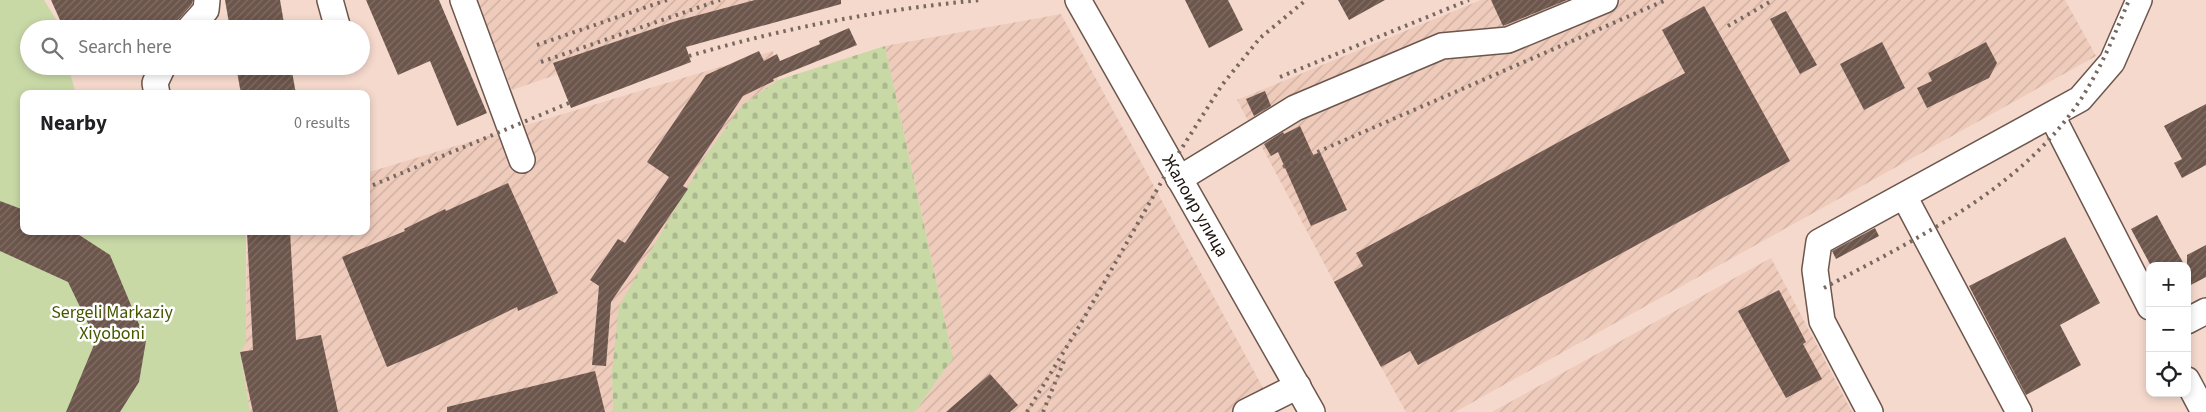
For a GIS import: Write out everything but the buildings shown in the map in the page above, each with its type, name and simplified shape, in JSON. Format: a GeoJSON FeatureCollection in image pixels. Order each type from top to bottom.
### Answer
{"type":"FeatureCollection","features":[{"type":"Feature","properties":{"kind":"street"},"geometry":{"type":"LineString","coordinates":[[197,20],[206,10],[206,0]]}},
{"type":"Feature","properties":{"kind":"street"},"geometry":{"type":"LineString","coordinates":[[330,0],[336,20]]}},
{"type":"Feature","properties":{"kind":"street"},"geometry":{"type":"LineString","coordinates":[[463,0],[522,160]]}},
{"type":"Feature","properties":{"kind":"street","name":"Жалоир улица"},"geometry":{"type":"LineString","coordinates":[[1078,0],[1312,412]]}},
{"type":"Feature","properties":{"kind":"street"},"geometry":{"type":"LineString","coordinates":[[1179,179],[1295,108],[1442,46],[1508,40],[1605,0]]}},
{"type":"Feature","properties":{"kind":"street"},"geometry":{"type":"LineString","coordinates":[[1870,412],[1822,321],[1815,270],[1819,242],[2080,100],[2112,62],[2139,0]]}},
{"type":"Feature","properties":{"kind":"street"},"geometry":{"type":"LineString","coordinates":[[156,90],[155,84],[159,75]]}},
{"type":"Feature","properties":{"kind":"street"},"geometry":{"type":"LineString","coordinates":[[2052,116],[2146,299]]}},
{"type":"Feature","properties":{"kind":"street"},"geometry":{"type":"LineString","coordinates":[[1904,196],[2019,412]]}},
{"type":"Feature","properties":{"kind":"street"},"geometry":{"type":"LineString","coordinates":[[2191,319],[2206,311]]}},
{"type":"Feature","properties":{"kind":"street"},"geometry":{"type":"LineString","coordinates":[[1246,412],[1298,386]]}},
{"type":"Feature","properties":{"kind":"street"},"geometry":{"type":"LineString","coordinates":[[2191,388],[2204,412]]}},
{"type":"Feature","properties":{"kind":"shaded area"},"geometry":{"type":"Polygon","coordinates":[[[477,0],[772,0],[512,90],[477,0]]]}},
{"type":"Feature","properties":{"kind":"shaded area"},"geometry":{"type":"Polygon","coordinates":[[[1481,0],[2065,0],[2096,56],[1455,412],[1406,412],[1237,100],[1481,0]]]}},
{"type":"Feature","properties":{"kind":"shaded area"},"geometry":{"type":"Polygon","coordinates":[[[1061,14],[1276,412],[915,412],[953,358],[885,46],[1061,14]]]}},
{"type":"Feature","properties":{"kind":"shaded area"},"geometry":{"type":"Polygon","coordinates":[[[773,51],[778,80],[742,105],[612,371],[613,412],[250,412],[240,352],[246,344],[247,235],[370,235],[370,172],[773,51]]]}},
{"type":"Feature","properties":{"kind":"shaded area"},"geometry":{"type":"Polygon","coordinates":[[[1771,258],[1852,412],[1492,412],[1771,258]]]}},
{"type":"Feature","properties":{"kind":"green space","name":"Sergeli Markaziy Xiyoboni"},"geometry":{"type":"Polygon","coordinates":[[[0,0],[44,0],[56,20],[20,20],[20,75],[71,75],[75,90],[20,90],[20,235],[246,235],[246,344],[240,352],[250,412],[0,412],[0,0]]]}},
{"type":"Feature","properties":{"kind":"green space"},"geometry":{"type":"Polygon","coordinates":[[[885,46],[953,358],[915,412],[613,412],[612,371],[619,306],[705,157],[742,105],[778,80],[885,46]]]}},
{"type":"Feature","properties":{"kind":"railway"},"geometry":{"type":"LineString","coordinates":[[537,45],[667,0]]}},
{"type":"Feature","properties":{"kind":"railway"},"geometry":{"type":"LineString","coordinates":[[541,62],[720,0]]}},
{"type":"Feature","properties":{"kind":"railway"},"geometry":{"type":"LineString","coordinates":[[689,56],[797,28],[870,14],[982,0]]}},
{"type":"Feature","properties":{"kind":"railway"},"geometry":{"type":"LineString","coordinates":[[1027,412],[1080,325],[1171,165],[1222,85],[1260,38],[1306,0]]}},
{"type":"Feature","properties":{"kind":"railway"},"geometry":{"type":"LineString","coordinates":[[1280,77],[1469,0]]}},
{"type":"Feature","properties":{"kind":"railway"},"geometry":{"type":"LineString","coordinates":[[1283,167],[1666,0]]}},
{"type":"Feature","properties":{"kind":"railway"},"geometry":{"type":"LineString","coordinates":[[1728,26],[1773,0]]}},
{"type":"Feature","properties":{"kind":"railway"},"geometry":{"type":"LineString","coordinates":[[1824,288],[1895,250],[1965,209],[1998,186],[2029,160],[2057,131],[2081,99],[2101,63],[2129,0]]}},
{"type":"Feature","properties":{"kind":"railway"},"geometry":{"type":"LineString","coordinates":[[370,186],[569,103]]}},
{"type":"Feature","properties":{"kind":"railway"},"geometry":{"type":"LineString","coordinates":[[1043,412],[1064,361]]}}]}
